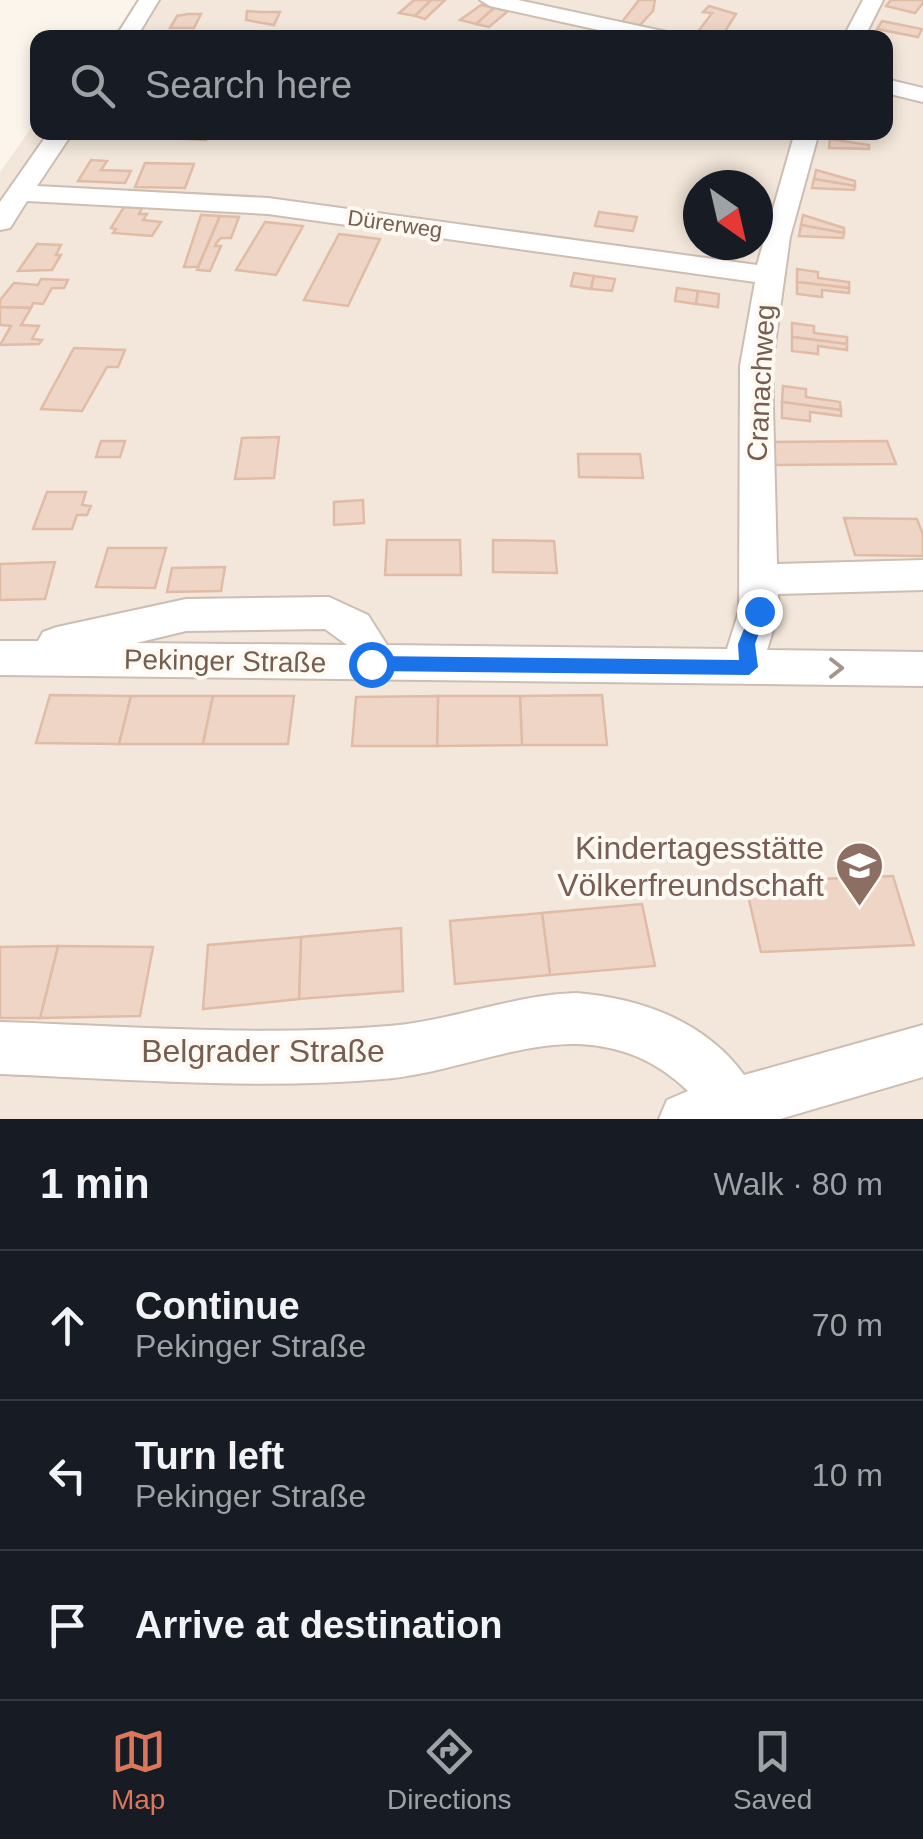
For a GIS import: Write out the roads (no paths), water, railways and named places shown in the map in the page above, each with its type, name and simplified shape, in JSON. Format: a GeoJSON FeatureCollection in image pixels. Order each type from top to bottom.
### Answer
{"type":"FeatureCollection","features":[{"type":"Feature","properties":{"kind":"street"},"geometry":{"type":"LineString","coordinates":[[130,30],[148,0]]}},
{"type":"Feature","properties":{"kind":"street"},"geometry":{"type":"LineString","coordinates":[[490,0],[630,30]]}},
{"type":"Feature","properties":{"kind":"street"},"geometry":{"type":"LineString","coordinates":[[857,30],[873,0]]}},
{"type":"Feature","properties":{"kind":"street"},"geometry":{"type":"LineString","coordinates":[[893,88],[923,95]]}},
{"type":"Feature","properties":{"kind":"street"},"geometry":{"type":"LineString","coordinates":[[0,222],[56,140]]}},
{"type":"Feature","properties":{"kind":"street","name":"Cranachweg"},"geometry":{"type":"LineString","coordinates":[[758,579],[756,366],[768,276],[790,179],[804,140]]}},
{"type":"Feature","properties":{"kind":"street","name":"Dürerweg"},"geometry":{"type":"LineString","coordinates":[[20,193],[268,206],[768,276]]}},
{"type":"Feature","properties":{"kind":"street"},"geometry":{"type":"LineString","coordinates":[[749,667],[746,644],[759,611],[758,579],[923,576]]}},
{"type":"Feature","properties":{"kind":"street","name":"Pekinger Straße"},"geometry":{"type":"LineString","coordinates":[[16,658],[923,668]]}},
{"type":"Feature","properties":{"kind":"street","name":"Belgrader Straße"},"geometry":{"type":"LineString","coordinates":[[0,1048],[264,1058],[356,1055],[440,1046],[520,1025],[592,1019],[652,1034],[686,1052],[712,1074],[709,1112],[923,1051]]}},
{"type":"Feature","properties":{"kind":"place","name":"Kindertagesstätte Völkerfreundschaft"},"geometry":{"type":"Point","coordinates":[859,908]}}]}
